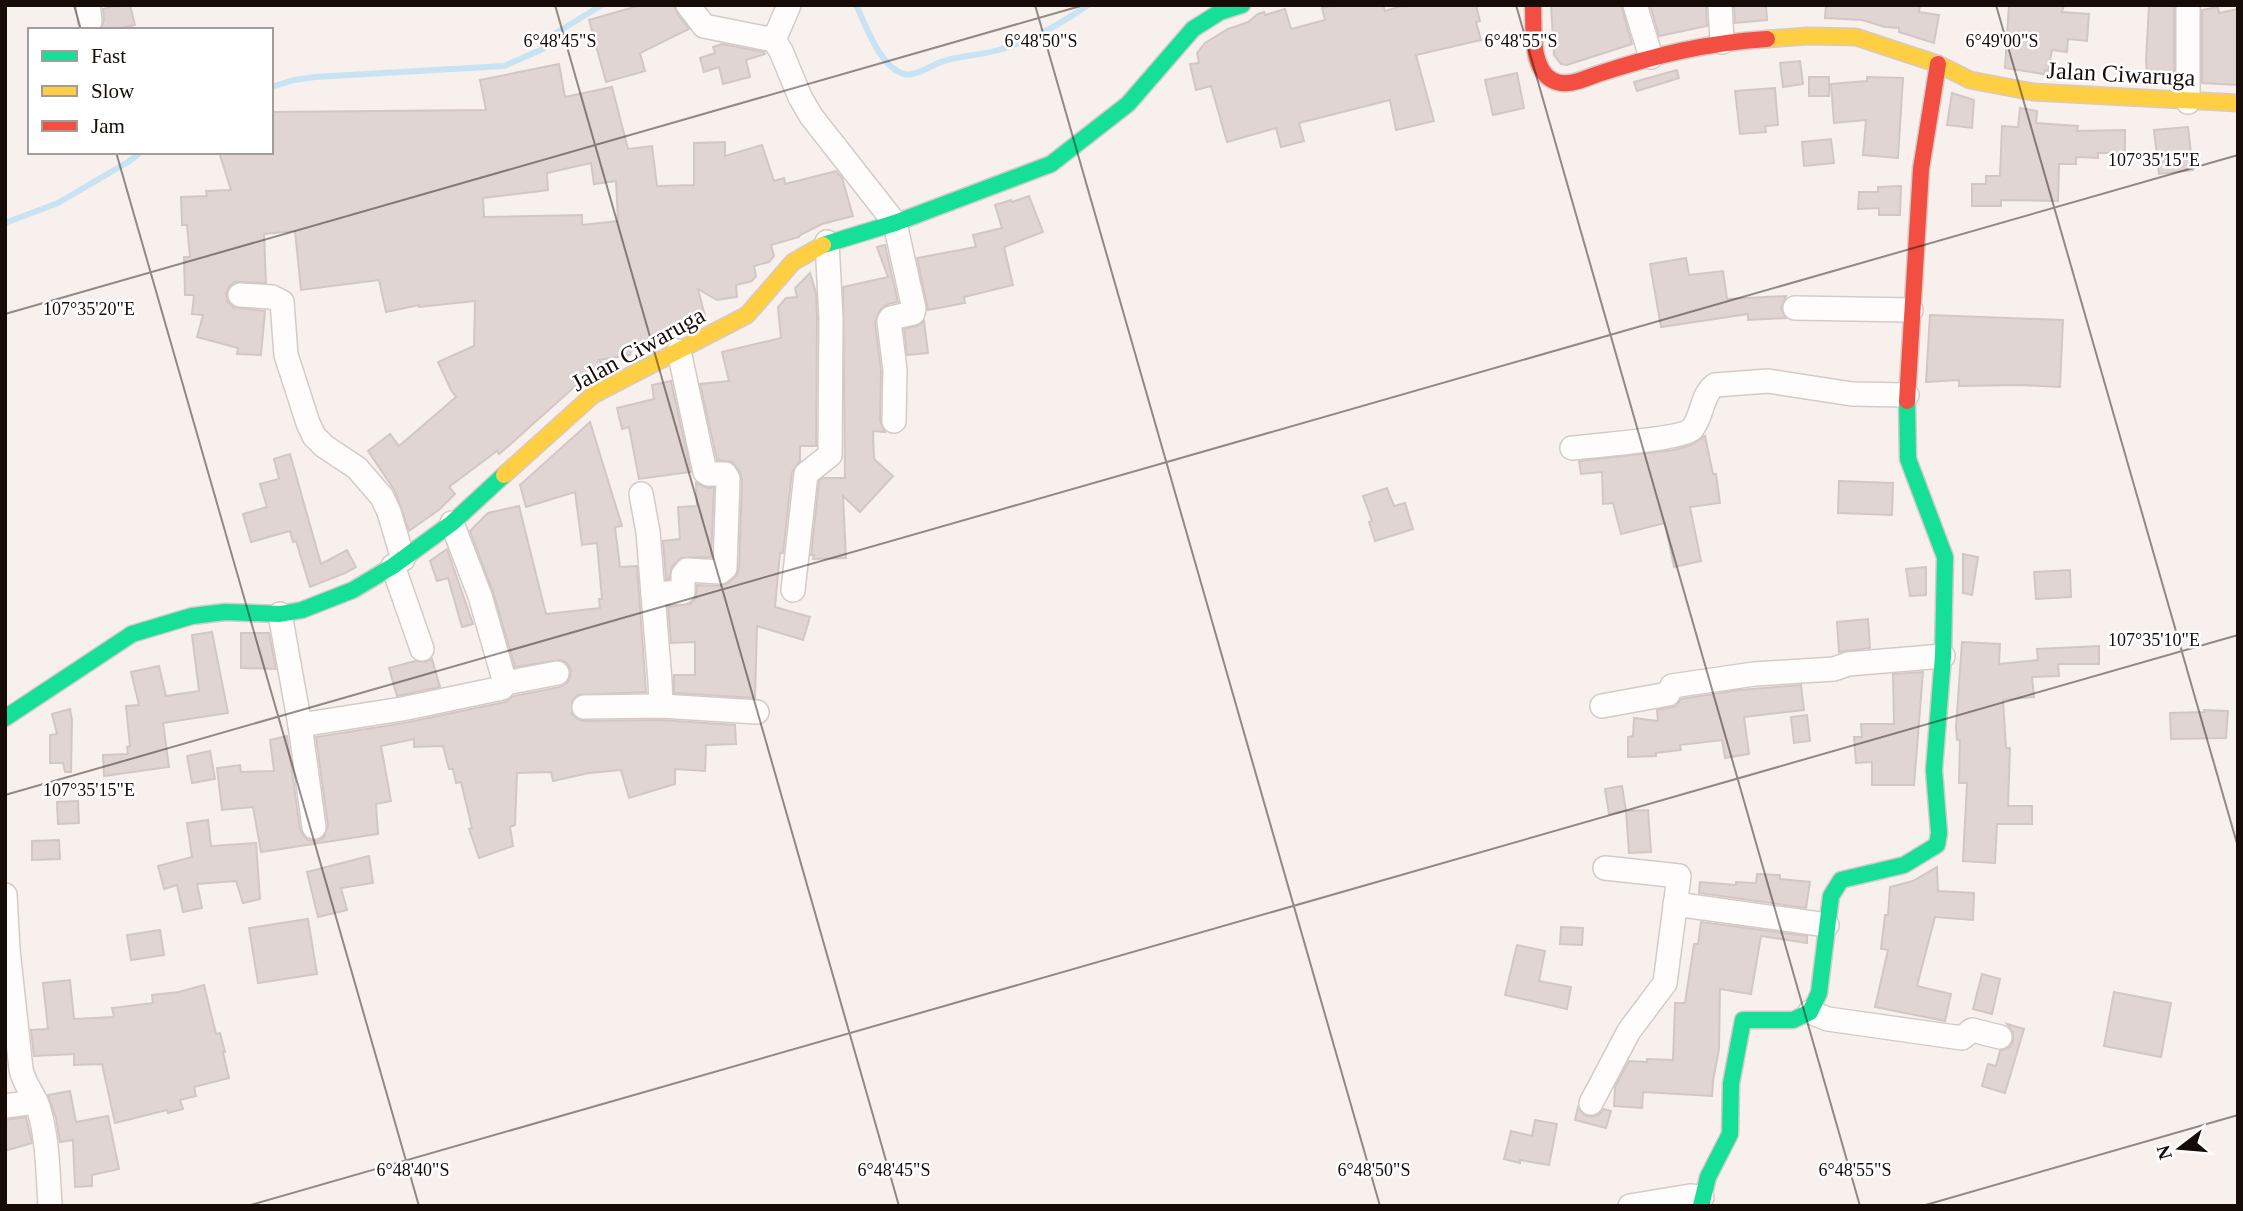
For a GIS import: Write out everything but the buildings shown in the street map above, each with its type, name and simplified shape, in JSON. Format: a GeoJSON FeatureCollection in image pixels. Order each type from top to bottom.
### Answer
{"type":"FeatureCollection","features":[{"type":"Feature","properties":{"kind":"street"},"geometry":{"type":"LineString","coordinates":[[688,5],[704,26],[774,40],[811,116],[895,223],[914,311],[889,319],[895,370],[894,421]]}},
{"type":"Feature","properties":{"kind":"street"},"geometry":{"type":"LineString","coordinates":[[774,40],[789,5]]}},
{"type":"Feature","properties":{"kind":"street","name":"Jalan Ciwaruga"},"geometry":{"type":"LineString","coordinates":[[5,719],[132,634],[192,616],[225,612],[280,614],[302,610],[353,590],[398,563],[452,523],[593,395],[747,315],[793,262],[827,242],[895,223],[1051,164],[1128,104],[1193,29],[1220,12],[1242,5]]}},
{"type":"Feature","properties":{"kind":"street","name":"Jalan Ciwaruga"},"geometry":{"type":"LineString","coordinates":[[1533,5],[1536,62],[1551,80],[1568,84],[1651,57],[1722,42],[1808,36],[1856,37],[1938,64],[1970,80],[2033,92],[2238,103]]}},
{"type":"Feature","properties":{"kind":"street"},"geometry":{"type":"LineString","coordinates":[[1635,5],[1651,57]]}},
{"type":"Feature","properties":{"kind":"street"},"geometry":{"type":"LineString","coordinates":[[1720,5],[1722,42]]}},
{"type":"Feature","properties":{"kind":"street"},"geometry":{"type":"LineString","coordinates":[[2188,5],[2188,102]]}},
{"type":"Feature","properties":{"kind":"street"},"geometry":{"type":"LineString","coordinates":[[1630,1206],[1690,1196],[1702,1201],[1709,1177],[1730,1134],[1731,1084],[1743,1020],[1793,1020],[1810,1012],[1819,993],[1831,896],[1842,880],[1904,865],[1937,845],[1939,833],[1934,770],[1943,656],[1945,557],[1908,459],[1907,395],[1921,169],[1938,64]]}},
{"type":"Feature","properties":{"kind":"street"},"geometry":{"type":"LineString","coordinates":[[793,590],[806,474],[830,454],[831,318],[827,242]]}},
{"type":"Feature","properties":{"kind":"street"},"geometry":{"type":"LineString","coordinates":[[240,295],[272,297],[282,302],[286,355],[308,423],[314,436],[324,446],[357,468],[371,482],[389,512],[398,563],[422,649]]}},
{"type":"Feature","properties":{"kind":"street"},"geometry":{"type":"LineString","coordinates":[[1795,308],[1911,310]]}},
{"type":"Feature","properties":{"kind":"street"},"geometry":{"type":"LineString","coordinates":[[653,594],[682,592],[687,570],[720,572],[725,568],[728,479],[725,474],[705,472],[680,351]]}},
{"type":"Feature","properties":{"kind":"street"},"geometry":{"type":"LineString","coordinates":[[1572,448],[1689,432],[1709,389],[1715,385],[1768,381],[1852,394],[1907,395]]}},
{"type":"Feature","properties":{"kind":"street"},"geometry":{"type":"LineString","coordinates":[[641,494],[648,532],[661,706]]}},
{"type":"Feature","properties":{"kind":"street"},"geometry":{"type":"LineString","coordinates":[[452,523],[480,596],[505,683]]}},
{"type":"Feature","properties":{"kind":"street"},"geometry":{"type":"LineString","coordinates":[[280,614],[300,724],[314,827]]}},
{"type":"Feature","properties":{"kind":"street"},"geometry":{"type":"LineString","coordinates":[[1602,706],[1668,694],[1672,686],[1754,674],[1833,669],[1848,664],[1943,656]]}},
{"type":"Feature","properties":{"kind":"street"},"geometry":{"type":"LineString","coordinates":[[300,724],[402,709],[502,688],[505,683],[557,673]]}},
{"type":"Feature","properties":{"kind":"street"},"geometry":{"type":"LineString","coordinates":[[584,706],[661,706],[757,712]]}},
{"type":"Feature","properties":{"kind":"street"},"geometry":{"type":"LineString","coordinates":[[1591,1103],[1629,1031],[1665,983],[1679,876],[1605,869]]}},
{"type":"Feature","properties":{"kind":"street"},"geometry":{"type":"LineString","coordinates":[[5,895],[21,1069],[25,1085],[36,1102],[43,1129],[50,1206]]}},
{"type":"Feature","properties":{"kind":"street"},"geometry":{"type":"LineString","coordinates":[[1675,904],[1827,925]]}},
{"type":"Feature","properties":{"kind":"street"},"geometry":{"type":"LineString","coordinates":[[1810,1012],[1828,1019],[1962,1038],[1972,1030],[2000,1037]]}},
{"type":"Feature","properties":{"kind":"street"},"geometry":{"type":"LineString","coordinates":[[5,1106],[36,1102]]}},
{"type":"Feature","properties":{"kind":"waterway"},"geometry":{"type":"LineString","coordinates":[[273,86],[315,77],[504,66],[543,49],[556,33],[602,5]]}},
{"type":"Feature","properties":{"kind":"waterway"},"geometry":{"type":"LineString","coordinates":[[856,5],[881,55],[895,70],[904,74],[1025,41],[1088,5]]}},
{"type":"Feature","properties":{"kind":"waterway"},"geometry":{"type":"LineString","coordinates":[[5,223],[58,203],[138,154]]}},
{"type":"Feature","properties":{"kind":"traffic: fast"},"geometry":{"type":"LineString","coordinates":[[823,245],[895,223],[1051,164],[1128,104],[1193,29],[1220,12],[1242,5]]}},
{"type":"Feature","properties":{"kind":"traffic: fast"},"geometry":{"type":"LineString","coordinates":[[1701,1206],[1708,1177],[1730,1134],[1731,1084],[1743,1020],[1793,1020],[1810,1012],[1819,993],[1831,896],[1841,880],[1904,865],[1937,845],[1939,833],[1934,770],[1943,656],[1945,557],[1908,459],[1907,401]]}},
{"type":"Feature","properties":{"kind":"traffic: fast"},"geometry":{"type":"LineString","coordinates":[[5,718],[132,634],[192,616],[225,612],[280,614],[302,610],[353,590],[393,566],[452,523],[504,475]]}},
{"type":"Feature","properties":{"kind":"traffic: slow"},"geometry":{"type":"LineString","coordinates":[[1767,39],[1856,37],[1938,64],[1970,80],[2033,92],[2238,103]]}},
{"type":"Feature","properties":{"kind":"traffic: slow"},"geometry":{"type":"LineString","coordinates":[[504,475],[593,395],[747,315],[793,262],[823,245]]}},
{"type":"Feature","properties":{"kind":"traffic: jam"},"geometry":{"type":"LineString","coordinates":[[1533,5],[1535,46],[1540,66],[1552,80],[1563,83],[1575,82],[1681,51],[1723,43],[1767,39]]}},
{"type":"Feature","properties":{"kind":"traffic: jam"},"geometry":{"type":"LineString","coordinates":[[1907,401],[1921,169],[1938,64]]}}]}
